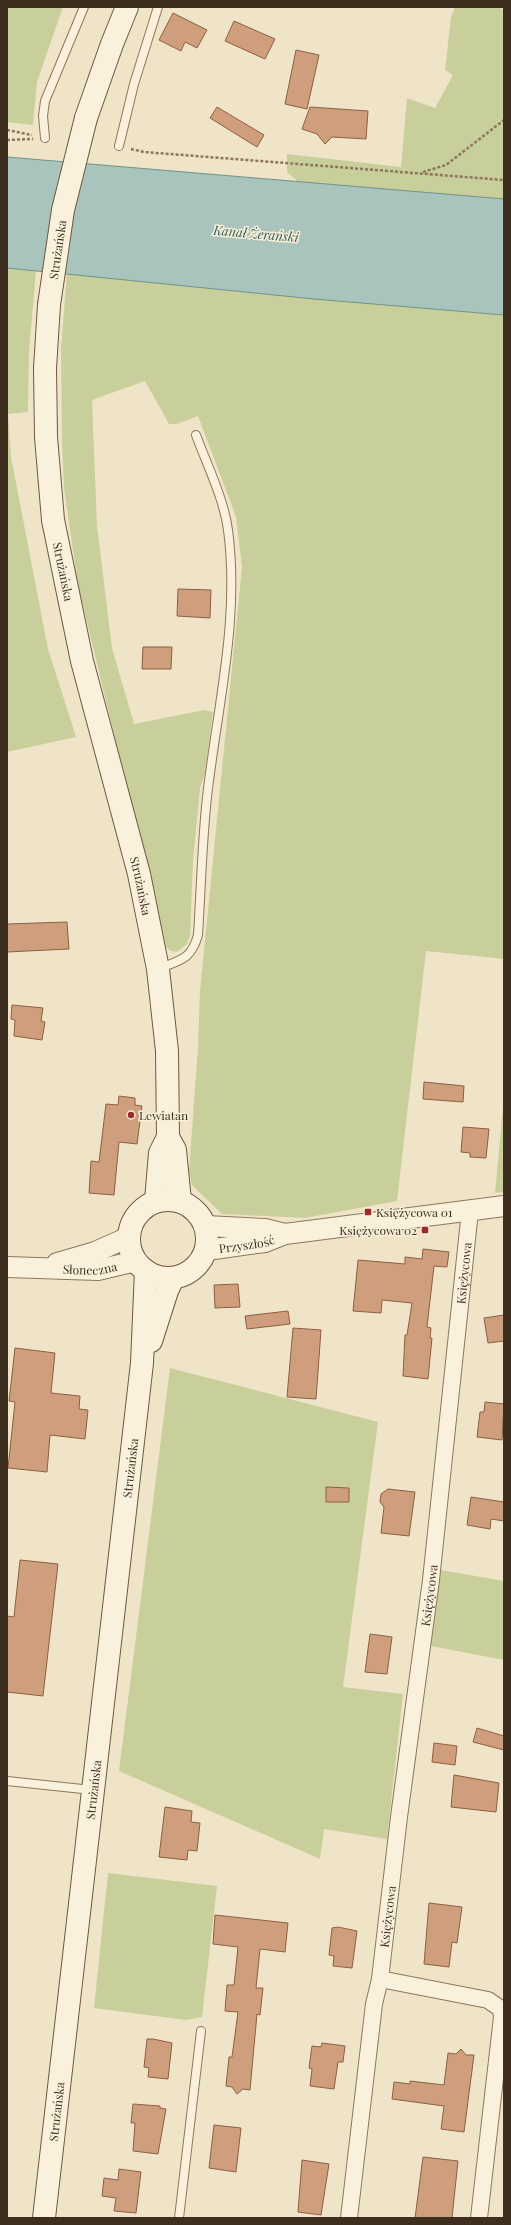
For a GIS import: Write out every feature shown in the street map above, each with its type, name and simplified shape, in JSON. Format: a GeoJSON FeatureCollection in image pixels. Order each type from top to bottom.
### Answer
{"type":"FeatureCollection","features":[{"type":"Feature","properties":{"kind":"main road","name":"Strużańska"},"geometry":{"type":"LineString","coordinates":[[127,7],[112,44],[86,118],[63,210],[49,305],[45,368],[46,429],[53,520],[82,661],[140,874],[158,969],[166,1051],[168,1137],[175,1150],[180,1201]]}},
{"type":"Feature","properties":{"kind":"main road","name":"Strużańska"},"geometry":{"type":"LineString","coordinates":[[156,1201],[160,1153],[168,1137]]}},
{"type":"Feature","properties":{"kind":"main road"},"geometry":{"type":"LineString","coordinates":[[170,1199],[180,1201],[191,1207],[201,1216],[206,1226],[208,1238],[207,1250],[202,1261],[194,1270],[173,1278],[162,1278],[141,1266],[130,1249],[129,1237],[131,1225],[137,1214],[146,1205],[156,1201],[170,1199]]}},
{"type":"Feature","properties":{"kind":"main road","name":"Strużańska"},"geometry":{"type":"LineString","coordinates":[[44,2218],[142,1362],[141,1266]]}},
{"type":"Feature","properties":{"kind":"main road","name":"Strużańska"},"geometry":{"type":"LineString","coordinates":[[142,1362],[154,1335],[167,1291],[173,1278]]}},
{"type":"Feature","properties":{"kind":"street","name":"Przyszłość"},"geometry":{"type":"LineString","coordinates":[[207,1250],[264,1242],[284,1234],[504,1206]]}},
{"type":"Feature","properties":{"kind":"street","name":"Księżycowa"},"geometry":{"type":"LineString","coordinates":[[349,2218],[374,2004],[380,1979],[399,1817],[431,1580],[470,1211]]}},
{"type":"Feature","properties":{"kind":"street","name":"Przyszłość"},"geometry":{"type":"LineString","coordinates":[[206,1226],[265,1229],[284,1234]]}},
{"type":"Feature","properties":{"kind":"street","name":"Słoneczna"},"geometry":{"type":"LineString","coordinates":[[44,1267],[95,1252],[129,1237]]}},
{"type":"Feature","properties":{"kind":"street","name":"Słoneczna"},"geometry":{"type":"LineString","coordinates":[[7,1267],[44,1267],[98,1270],[141,1266]]}},
{"type":"Feature","properties":{"kind":"street"},"geometry":{"type":"LineString","coordinates":[[380,1979],[488,2000],[501,2009],[502,2017],[478,2218]]}},
{"type":"Feature","properties":{"kind":"lane"},"geometry":{"type":"LineString","coordinates":[[45,138],[42,116],[45,101],[84,7]]}},
{"type":"Feature","properties":{"kind":"lane"},"geometry":{"type":"LineString","coordinates":[[119,146],[134,84],[158,7]]}},
{"type":"Feature","properties":{"kind":"lane"},"geometry":{"type":"LineString","coordinates":[[158,969],[186,958],[194,947],[198,935],[207,796],[227,662],[231,593],[228,529],[215,486],[196,436]]}},
{"type":"Feature","properties":{"kind":"lane"},"geometry":{"type":"LineString","coordinates":[[7,1781],[93,1790]]}},
{"type":"Feature","properties":{"kind":"lane"},"geometry":{"type":"LineString","coordinates":[[179,2218],[201,2031]]}},
{"type":"Feature","properties":{"kind":"path"},"geometry":{"type":"LineString","coordinates":[[421,173],[446,165],[504,120]]}},
{"type":"Feature","properties":{"kind":"path"},"geometry":{"type":"LineString","coordinates":[[7,130],[45,138]]}},
{"type":"Feature","properties":{"kind":"path"},"geometry":{"type":"LineString","coordinates":[[7,140],[45,138]]}},
{"type":"Feature","properties":{"kind":"path"},"geometry":{"type":"LineString","coordinates":[[119,146],[144,152],[504,180]]}},
{"type":"Feature","properties":{"kind":"green space"},"geometry":{"type":"Polygon","coordinates":[[[7,7],[63,7],[37,82],[33,125],[7,122],[7,7]]]}},
{"type":"Feature","properties":{"kind":"green space"},"geometry":{"type":"Polygon","coordinates":[[[455,7],[499,7],[504,11],[504,200],[299,183],[287,172],[287,154],[401,167],[407,98],[435,108],[453,75],[445,70],[451,17],[455,7]]]}},
{"type":"Feature","properties":{"kind":"green space"},"geometry":{"type":"Polygon","coordinates":[[[7,268],[36,271],[29,351],[28,412],[8,414],[11,457],[48,649],[76,737],[7,752],[7,268]]]}},
{"type":"Feature","properties":{"kind":"green space"},"geometry":{"type":"Polygon","coordinates":[[[67,273],[314,299],[504,315],[504,959],[426,951],[397,1201],[305,1218],[222,1214],[192,1185],[189,1171],[198,1047],[200,991],[242,567],[236,517],[198,416],[177,424],[169,424],[145,381],[92,400],[97,526],[112,648],[134,724],[204,710],[213,712],[205,773],[200,788],[193,860],[190,935],[187,944],[177,952],[171,951],[165,946],[78,585],[64,488],[62,442],[61,349],[67,273]]]}},
{"type":"Feature","properties":{"kind":"green space"},"geometry":{"type":"Polygon","coordinates":[[[504,1096],[504,1192],[495,1193],[504,1096]]]}},
{"type":"Feature","properties":{"kind":"green space"},"geometry":{"type":"Polygon","coordinates":[[[170,1368],[378,1422],[343,1687],[403,1694],[387,1839],[324,1829],[320,1859],[119,1771],[170,1368]]]}},
{"type":"Feature","properties":{"kind":"green space"},"geometry":{"type":"Polygon","coordinates":[[[441,1570],[504,1581],[504,1660],[431,1646],[441,1570]]]}},
{"type":"Feature","properties":{"kind":"green space"},"geometry":{"type":"Polygon","coordinates":[[[108,1873],[217,1886],[202,2017],[186,2020],[94,2008],[108,1873]]]}},
{"type":"Feature","properties":{"kind":"water","name":"Kanał Żerański"},"geometry":{"type":"Polygon","coordinates":[[[7,157],[504,199],[504,315],[314,299],[7,268],[7,157]]]}},
{"type":"Feature","properties":{"kind":"building"},"geometry":{"type":"Polygon","coordinates":[[[173,13],[207,30],[197,48],[185,42],[181,51],[159,40],[173,13]]]}},
{"type":"Feature","properties":{"kind":"building"},"geometry":{"type":"Polygon","coordinates":[[[234,21],[275,39],[265,59],[225,41],[234,21]]]}},
{"type":"Feature","properties":{"kind":"building"},"geometry":{"type":"Polygon","coordinates":[[[296,50],[319,55],[307,109],[285,104],[296,50]]]}},
{"type":"Feature","properties":{"kind":"building"},"geometry":{"type":"Polygon","coordinates":[[[217,107],[264,135],[257,147],[210,118],[217,107]]]}},
{"type":"Feature","properties":{"kind":"building"},"geometry":{"type":"Polygon","coordinates":[[[310,107],[368,111],[366,139],[332,137],[325,144],[317,134],[302,129],[310,107]]]}},
{"type":"Feature","properties":{"kind":"building"},"geometry":{"type":"Polygon","coordinates":[[[178,589],[211,590],[210,618],[177,616],[178,589]]]}},
{"type":"Feature","properties":{"kind":"building"},"geometry":{"type":"Polygon","coordinates":[[[143,647],[172,647],[171,669],[142,669],[143,647]]]}},
{"type":"Feature","properties":{"kind":"building"},"geometry":{"type":"Polygon","coordinates":[[[67,922],[69,949],[7,952],[7,924],[67,922]]]}},
{"type":"Feature","properties":{"kind":"building"},"geometry":{"type":"Polygon","coordinates":[[[12,1005],[43,1008],[41,1021],[45,1022],[42,1040],[14,1036],[15,1020],[11,1019],[12,1005]]]}},
{"type":"Feature","properties":{"kind":"building"},"geometry":{"type":"Polygon","coordinates":[[[424,1082],[464,1086],[463,1102],[423,1099],[424,1082]]]}},
{"type":"Feature","properties":{"kind":"building"},"geometry":{"type":"Polygon","coordinates":[[[119,1096],[135,1098],[135,1105],[142,1106],[137,1144],[119,1142],[114,1195],[89,1193],[91,1161],[99,1162],[106,1104],[118,1105],[119,1096]]]}},
{"type":"Feature","properties":{"kind":"building"},"geometry":{"type":"Polygon","coordinates":[[[463,1127],[489,1129],[486,1158],[470,1157],[470,1153],[461,1152],[463,1127]]]}},
{"type":"Feature","properties":{"kind":"building"},"geometry":{"type":"Polygon","coordinates":[[[423,1249],[449,1252],[447,1267],[434,1266],[427,1327],[431,1328],[430,1338],[432,1338],[428,1379],[403,1376],[405,1335],[407,1335],[412,1303],[382,1300],[381,1313],[353,1311],[358,1260],[405,1264],[405,1257],[422,1259],[423,1249]]]}},
{"type":"Feature","properties":{"kind":"building"},"geometry":{"type":"Polygon","coordinates":[[[238,1284],[240,1307],[215,1308],[214,1285],[238,1284]]]}},
{"type":"Feature","properties":{"kind":"building"},"geometry":{"type":"Polygon","coordinates":[[[288,1311],[290,1324],[247,1329],[245,1316],[288,1311]]]}},
{"type":"Feature","properties":{"kind":"building"},"geometry":{"type":"Polygon","coordinates":[[[504,1315],[504,1341],[488,1343],[484,1318],[504,1315]]]}},
{"type":"Feature","properties":{"kind":"building"},"geometry":{"type":"Polygon","coordinates":[[[293,1328],[321,1330],[316,1399],[287,1397],[293,1328]]]}},
{"type":"Feature","properties":{"kind":"building"},"geometry":{"type":"Polygon","coordinates":[[[15,1348],[55,1353],[51,1393],[80,1396],[79,1409],[88,1410],[85,1439],[50,1435],[47,1472],[8,1468],[15,1402],[9,1401],[15,1348]]]}},
{"type":"Feature","properties":{"kind":"building"},"geometry":{"type":"Polygon","coordinates":[[[485,1402],[504,1404],[502,1440],[477,1437],[480,1412],[484,1412],[485,1402]]]}},
{"type":"Feature","properties":{"kind":"building"},"geometry":{"type":"Polygon","coordinates":[[[326,1487],[349,1488],[349,1502],[326,1502],[326,1487]]]}},
{"type":"Feature","properties":{"kind":"building"},"geometry":{"type":"Polygon","coordinates":[[[388,1489],[415,1492],[409,1536],[381,1533],[384,1507],[380,1502],[381,1494],[388,1489]]]}},
{"type":"Feature","properties":{"kind":"building"},"geometry":{"type":"Polygon","coordinates":[[[471,1497],[504,1502],[504,1521],[491,1519],[490,1529],[467,1525],[471,1497]]]}},
{"type":"Feature","properties":{"kind":"building"},"geometry":{"type":"Polygon","coordinates":[[[20,1560],[58,1564],[43,1696],[7,1692],[7,1616],[14,1617],[20,1560]]]}},
{"type":"Feature","properties":{"kind":"building"},"geometry":{"type":"Polygon","coordinates":[[[370,1634],[392,1637],[387,1674],[365,1672],[370,1634]]]}},
{"type":"Feature","properties":{"kind":"building"},"geometry":{"type":"Polygon","coordinates":[[[477,1728],[504,1736],[504,1750],[473,1742],[477,1728]]]}},
{"type":"Feature","properties":{"kind":"building"},"geometry":{"type":"Polygon","coordinates":[[[434,1743],[457,1746],[455,1765],[432,1762],[434,1743]]]}},
{"type":"Feature","properties":{"kind":"building"},"geometry":{"type":"Polygon","coordinates":[[[454,1775],[499,1783],[496,1812],[451,1807],[454,1775]]]}},
{"type":"Feature","properties":{"kind":"building"},"geometry":{"type":"Polygon","coordinates":[[[165,1807],[192,1811],[191,1822],[200,1823],[197,1851],[188,1850],[187,1860],[159,1857],[165,1807]]]}},
{"type":"Feature","properties":{"kind":"building"},"geometry":{"type":"Polygon","coordinates":[[[429,1903],[462,1907],[457,1943],[452,1942],[449,1967],[424,1964],[429,1903]]]}},
{"type":"Feature","properties":{"kind":"building"},"geometry":{"type":"Polygon","coordinates":[[[215,1915],[288,1923],[285,1952],[260,1949],[256,1988],[263,1988],[260,2015],[257,2014],[250,2090],[243,2089],[237,2094],[232,2087],[226,2086],[229,2057],[232,2057],[238,2012],[225,2011],[227,1985],[234,1985],[238,1947],[213,1944],[215,1915]]]}},
{"type":"Feature","properties":{"kind":"building"},"geometry":{"type":"Polygon","coordinates":[[[338,1927],[357,1931],[352,1968],[333,1966],[334,1956],[329,1955],[332,1928],[338,1927]]]}},
{"type":"Feature","properties":{"kind":"building"},"geometry":{"type":"Polygon","coordinates":[[[147,2039],[172,2043],[168,2079],[148,2077],[149,2068],[144,2067],[147,2039]]]}},
{"type":"Feature","properties":{"kind":"building"},"geometry":{"type":"Polygon","coordinates":[[[322,2043],[345,2046],[343,2062],[338,2062],[334,2089],[310,2086],[312,2069],[309,2068],[312,2046],[321,2047],[322,2043]]]}},
{"type":"Feature","properties":{"kind":"building"},"geometry":{"type":"Polygon","coordinates":[[[461,2049],[466,2055],[474,2055],[464,2132],[441,2129],[444,2106],[392,2099],[394,2082],[410,2084],[410,2081],[444,2085],[448,2053],[456,2054],[461,2049]]]}},
{"type":"Feature","properties":{"kind":"building"},"geometry":{"type":"Polygon","coordinates":[[[133,2104],[160,2106],[160,2108],[166,2109],[158,2154],[133,2151],[135,2123],[131,2123],[133,2104]]]}},
{"type":"Feature","properties":{"kind":"building"},"geometry":{"type":"Polygon","coordinates":[[[214,2125],[241,2128],[236,2172],[209,2168],[214,2125]]]}},
{"type":"Feature","properties":{"kind":"building"},"geometry":{"type":"Polygon","coordinates":[[[423,2157],[458,2161],[452,2218],[415,2218],[423,2157]]]}},
{"type":"Feature","properties":{"kind":"building"},"geometry":{"type":"Polygon","coordinates":[[[302,2160],[329,2164],[321,2215],[298,2212],[302,2160]]]}},
{"type":"Feature","properties":{"kind":"building"},"geometry":{"type":"Polygon","coordinates":[[[119,2169],[141,2172],[136,2213],[114,2211],[116,2198],[102,2196],[104,2178],[118,2180],[119,2169]]]}},
{"type":"Feature","properties":{"kind":"place","name":"Lewiatan"},"geometry":{"type":"Point","coordinates":[131,1115]}},
{"type":"Feature","properties":{"kind":"place","name":"Księżycowa 01"},"geometry":{"type":"Point","coordinates":[368,1212]}},
{"type":"Feature","properties":{"kind":"place","name":"Księżycowa 02"},"geometry":{"type":"Point","coordinates":[425,1230]}}]}
